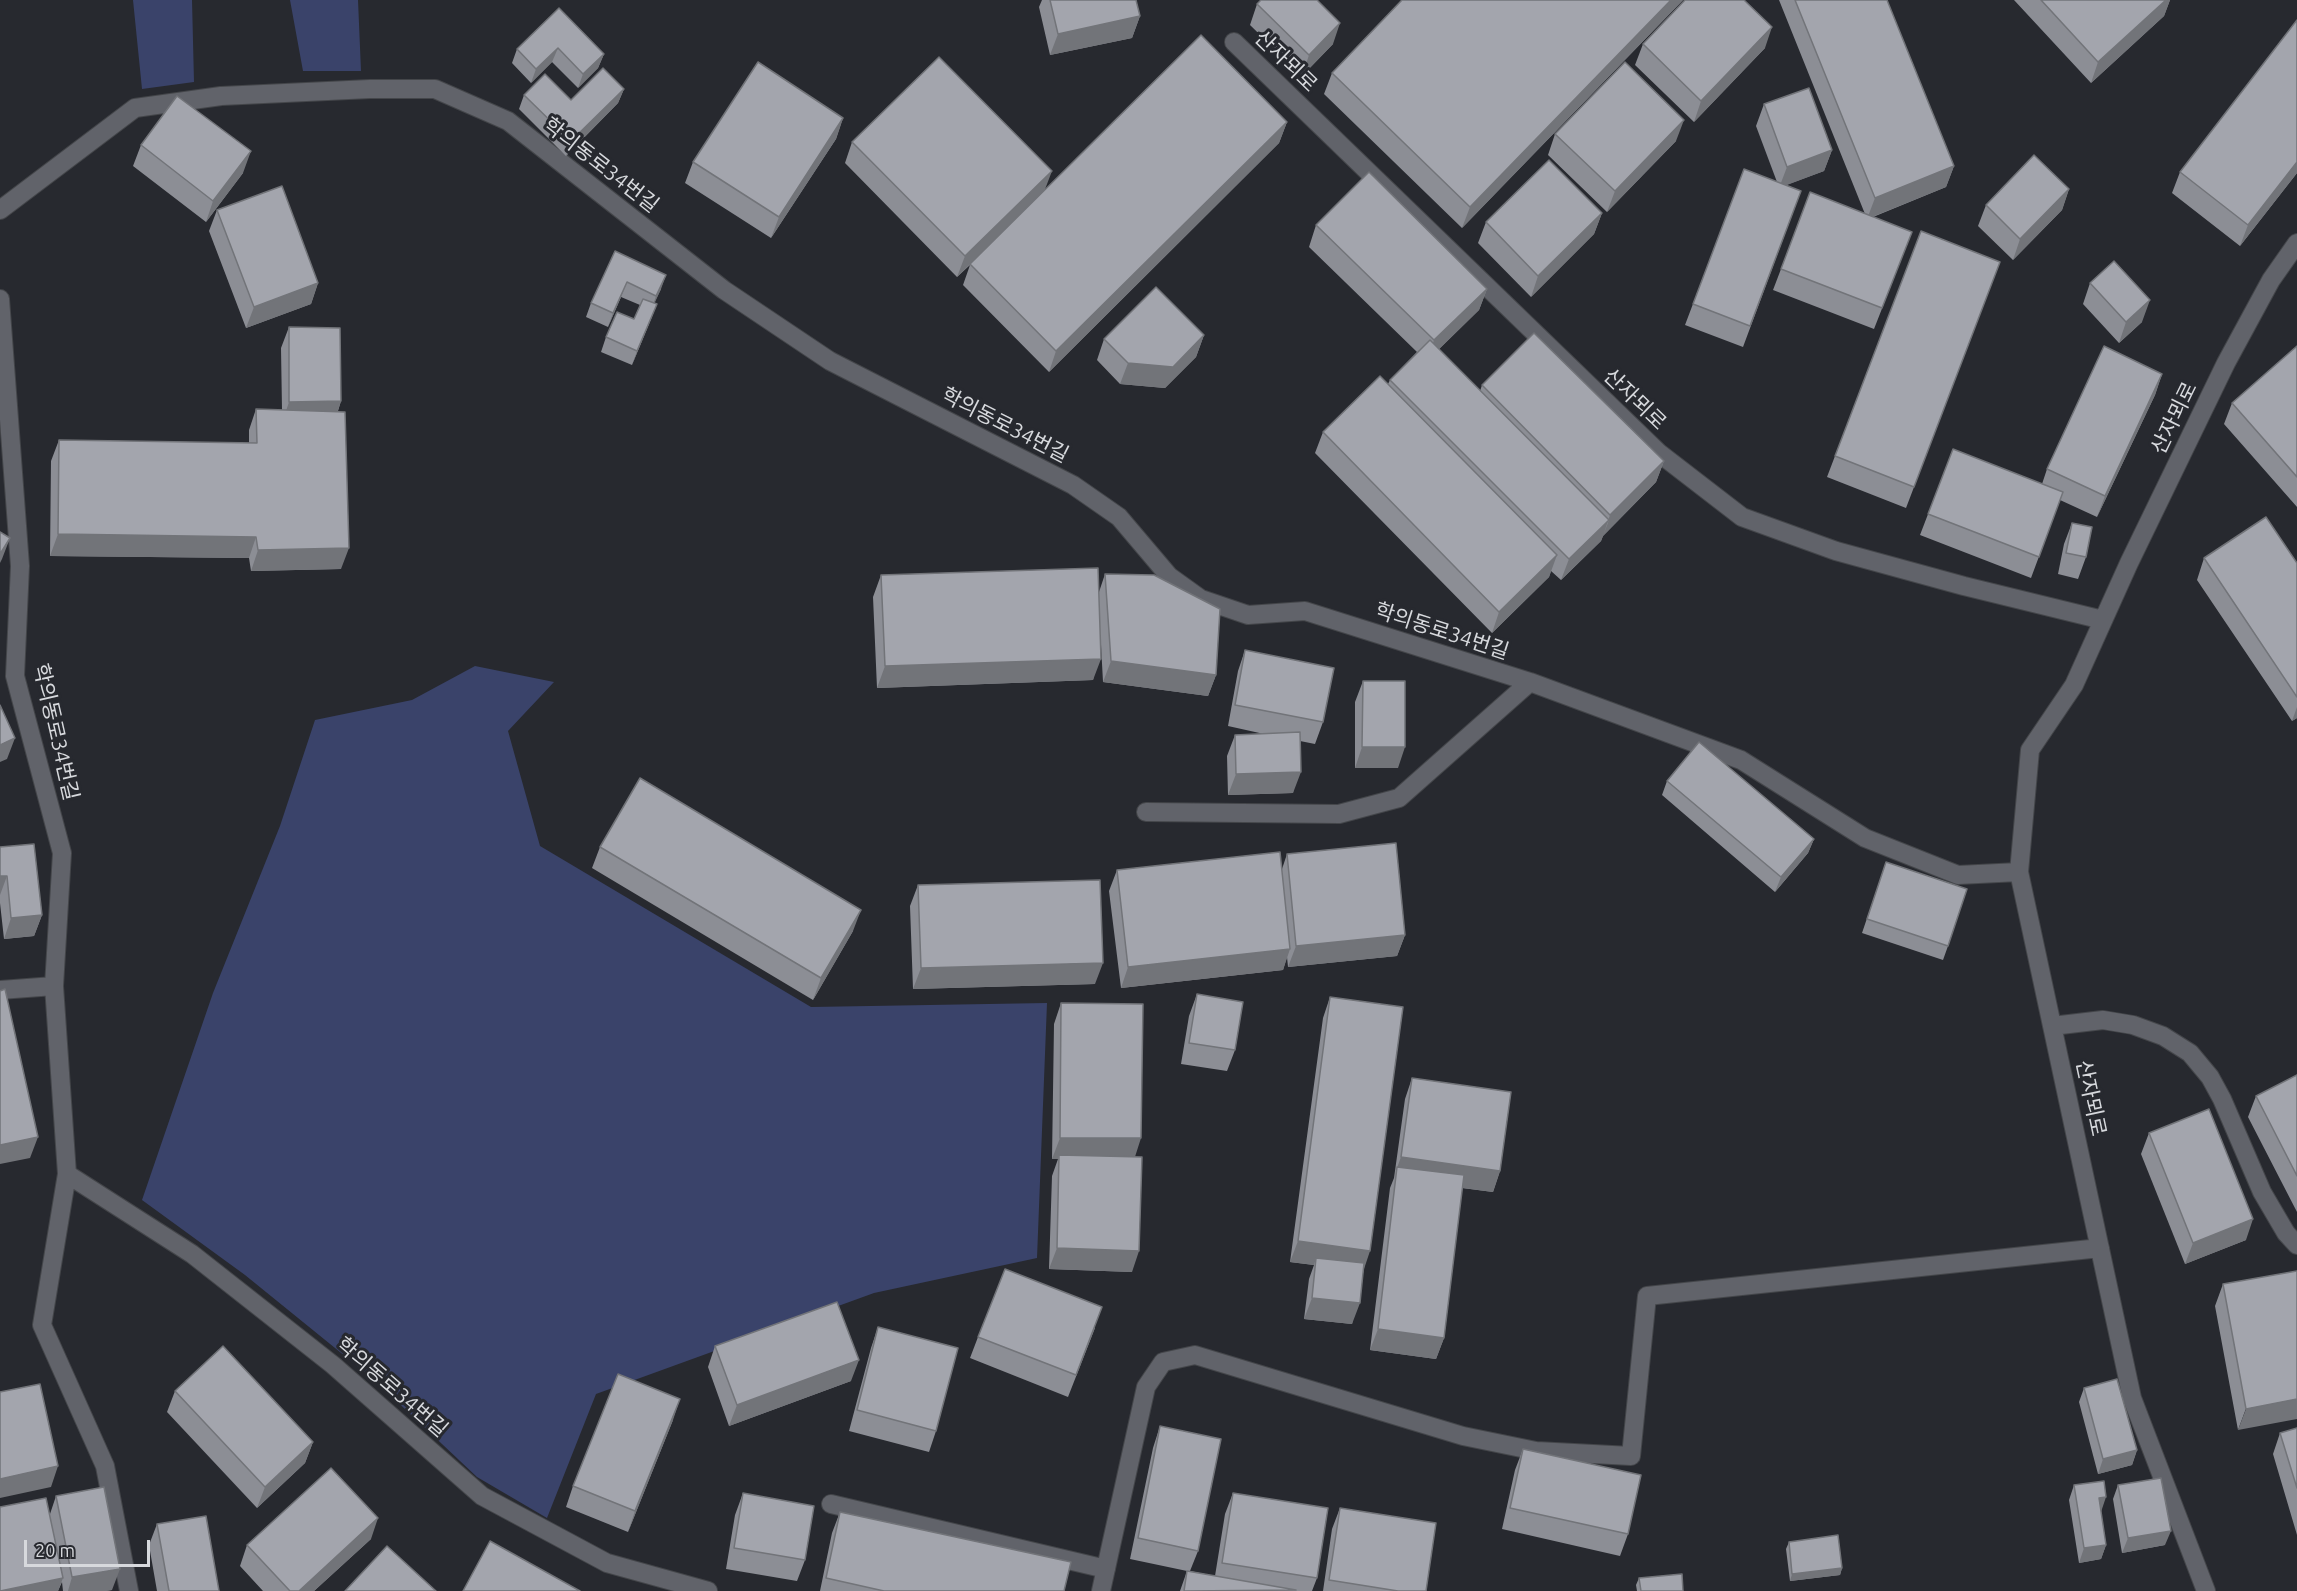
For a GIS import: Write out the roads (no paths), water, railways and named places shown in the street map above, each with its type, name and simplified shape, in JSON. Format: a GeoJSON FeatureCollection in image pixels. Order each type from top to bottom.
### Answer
{"type":"FeatureCollection","features":[{"type":"Feature","properties":{"kind":"street","name":"산자뫼로"},"geometry":{"type":"LineString","coordinates":[[1234,42],[1659,453],[1742,517],[1836,551],[1964,586],[2103,620]]}},
{"type":"Feature","properties":{"kind":"street","name":"학의동로34번길"},"geometry":{"type":"LineString","coordinates":[[0,210],[135,108],[221,96],[370,88],[435,89],[508,121],[724,290],[830,361],[1073,485],[1119,517],[1169,576],[1201,599],[1248,615],[1305,611],[1530,682],[1741,760],[1864,838],[1958,875],[2019,872]]}},
{"type":"Feature","properties":{"kind":"street","name":"산자뫼로"},"geometry":{"type":"LineString","coordinates":[[2206,1591],[2132,1398],[2019,872],[2030,750],[2074,685],[2128,563],[2226,363],[2271,280],[2297,243]]}},
{"type":"Feature","properties":{"kind":"street","name":"학의동로34번길"},"geometry":{"type":"LineString","coordinates":[[0,299],[20,566],[15,676],[62,853],[54,986],[68,1174],[42,1325],[105,1466],[129,1591]]}},
{"type":"Feature","properties":{"kind":"street"},"geometry":{"type":"LineString","coordinates":[[1146,812],[1339,814],[1399,798],[1530,682]]}},
{"type":"Feature","properties":{"kind":"street"},"geometry":{"type":"LineString","coordinates":[[0,990],[54,986]]}},
{"type":"Feature","properties":{"kind":"street"},"geometry":{"type":"LineString","coordinates":[[2052,1026],[2103,1020],[2133,1025],[2163,1036],[2190,1053],[2210,1077],[2222,1099],[2262,1192],[2286,1233],[2297,1245]]}},
{"type":"Feature","properties":{"kind":"street","name":"학의동로34번길"},"geometry":{"type":"LineString","coordinates":[[68,1174],[192,1254],[333,1365],[482,1496],[607,1563],[708,1591]]}},
{"type":"Feature","properties":{"kind":"street"},"geometry":{"type":"LineString","coordinates":[[1101,1591],[1146,1387],[1163,1362],[1195,1355],[1463,1436],[1536,1451],[1631,1456],[1647,1296],[2100,1248]]}},
{"type":"Feature","properties":{"kind":"street"},"geometry":{"type":"LineString","coordinates":[[831,1504],[1106,1569]]}}]}
